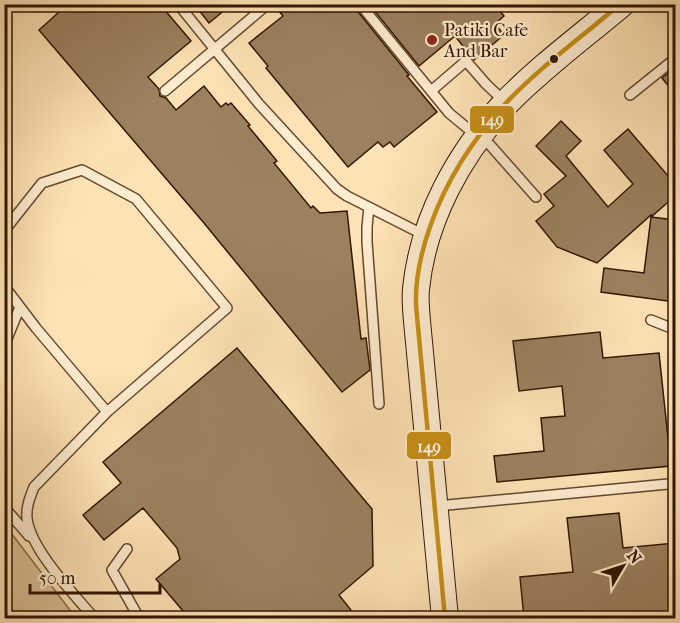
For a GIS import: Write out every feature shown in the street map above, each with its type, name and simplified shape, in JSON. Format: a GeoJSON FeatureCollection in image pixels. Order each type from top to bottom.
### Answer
{"type":"FeatureCollection","features":[{"type":"Feature","properties":{"kind":"main road"},"geometry":{"type":"LineString","coordinates":[[445,618],[415,291],[426,236],[451,178],[477,137],[506,103],[621,4]]}},
{"type":"Feature","properties":{"kind":"lane"},"geometry":{"type":"LineString","coordinates":[[178,4],[259,104],[328,180],[347,196],[426,236]]}},
{"type":"Feature","properties":{"kind":"lane"},"geometry":{"type":"LineString","coordinates":[[360,4],[449,113],[490,145],[536,197]]}},
{"type":"Feature","properties":{"kind":"lane"},"geometry":{"type":"LineString","coordinates":[[165,91],[262,9]]}},
{"type":"Feature","properties":{"kind":"lane"},"geometry":{"type":"LineString","coordinates":[[630,95],[675,58]]}},
{"type":"Feature","properties":{"kind":"lane"},"geometry":{"type":"LineString","coordinates":[[431,91],[466,61],[506,103]]}},
{"type":"Feature","properties":{"kind":"lane"},"geometry":{"type":"LineString","coordinates":[[4,231],[42,183],[82,170],[136,199],[227,308],[107,412],[34,487],[28,502],[27,517],[35,543]]}},
{"type":"Feature","properties":{"kind":"lane"},"geometry":{"type":"LineString","coordinates":[[369,207],[367,242],[379,404]]}},
{"type":"Feature","properties":{"kind":"lane"},"geometry":{"type":"LineString","coordinates":[[4,286],[36,328],[107,412]]}},
{"type":"Feature","properties":{"kind":"lane"},"geometry":{"type":"LineString","coordinates":[[4,346],[20,307]]}},
{"type":"Feature","properties":{"kind":"lane"},"geometry":{"type":"LineString","coordinates":[[651,320],[675,330]]}},
{"type":"Feature","properties":{"kind":"lane"},"geometry":{"type":"LineString","coordinates":[[434,507],[675,485]]}},
{"type":"Feature","properties":{"kind":"lane"},"geometry":{"type":"LineString","coordinates":[[4,507],[94,618]]}},
{"type":"Feature","properties":{"kind":"lane"},"geometry":{"type":"LineString","coordinates":[[127,549],[112,570],[139,618]]}},
{"type":"Feature","properties":{"kind":"shaded area"},"geometry":{"type":"Polygon","coordinates":[[[5,525],[76,618],[5,618],[5,525]]]}},
{"type":"Feature","properties":{"kind":"building"},"geometry":{"type":"Polygon","coordinates":[[[68,4],[154,4],[160,12],[163,8],[191,41],[148,77],[159,89],[160,96],[166,98],[176,110],[204,86],[221,107],[226,103],[228,105],[231,103],[277,161],[274,163],[311,208],[313,206],[320,213],[347,211],[361,339],[366,338],[370,370],[342,392],[204,223],[39,30],[68,4]]]}},
{"type":"Feature","properties":{"kind":"building"},"geometry":{"type":"Polygon","coordinates":[[[194,4],[232,4],[209,23],[194,4]]]}},
{"type":"Feature","properties":{"kind":"building"},"geometry":{"type":"Polygon","coordinates":[[[273,4],[353,4],[437,112],[394,147],[390,142],[383,147],[378,142],[348,167],[266,68],[268,66],[249,43],[283,16],[273,4]]]}},
{"type":"Feature","properties":{"kind":"building"},"geometry":{"type":"Polygon","coordinates":[[[369,4],[494,4],[504,16],[495,24],[504,35],[474,60],[455,36],[419,66],[369,4]]]}},
{"type":"Feature","properties":{"kind":"building"},"geometry":{"type":"Polygon","coordinates":[[[675,67],[675,94],[662,78],[675,67]]]}},
{"type":"Feature","properties":{"kind":"building"},"geometry":{"type":"Polygon","coordinates":[[[561,121],[581,141],[566,156],[608,207],[633,184],[604,150],[628,129],[675,184],[675,196],[597,263],[557,247],[536,221],[554,206],[544,194],[566,176],[536,146],[561,121]]]}},
{"type":"Feature","properties":{"kind":"building"},"geometry":{"type":"Polygon","coordinates":[[[651,217],[675,220],[675,302],[601,292],[604,268],[644,273],[651,217]]]}},
{"type":"Feature","properties":{"kind":"building"},"geometry":{"type":"Polygon","coordinates":[[[600,332],[603,358],[659,353],[671,466],[497,482],[494,456],[544,451],[541,418],[565,416],[562,386],[519,391],[513,341],[600,332]]]}},
{"type":"Feature","properties":{"kind":"building"},"geometry":{"type":"Polygon","coordinates":[[[237,348],[372,509],[373,566],[339,595],[351,610],[340,618],[189,618],[156,579],[180,559],[177,548],[143,508],[104,540],[83,515],[121,483],[103,462],[237,348]]]}},
{"type":"Feature","properties":{"kind":"building"},"geometry":{"type":"Polygon","coordinates":[[[619,513],[623,548],[675,543],[675,618],[524,618],[520,577],[573,572],[567,518],[619,513]]]}},
{"type":"Feature","properties":{"kind":"transit line","name":"149"},"geometry":{"type":"LineString","coordinates":[[445,618],[416,305],[418,274],[425,243],[453,175],[494,116],[533,77],[620,4]]}},
{"type":"Feature","properties":{"kind":"place","name":"Patiki Cafe And Bar"},"geometry":{"type":"Point","coordinates":[432,40]}}]}
